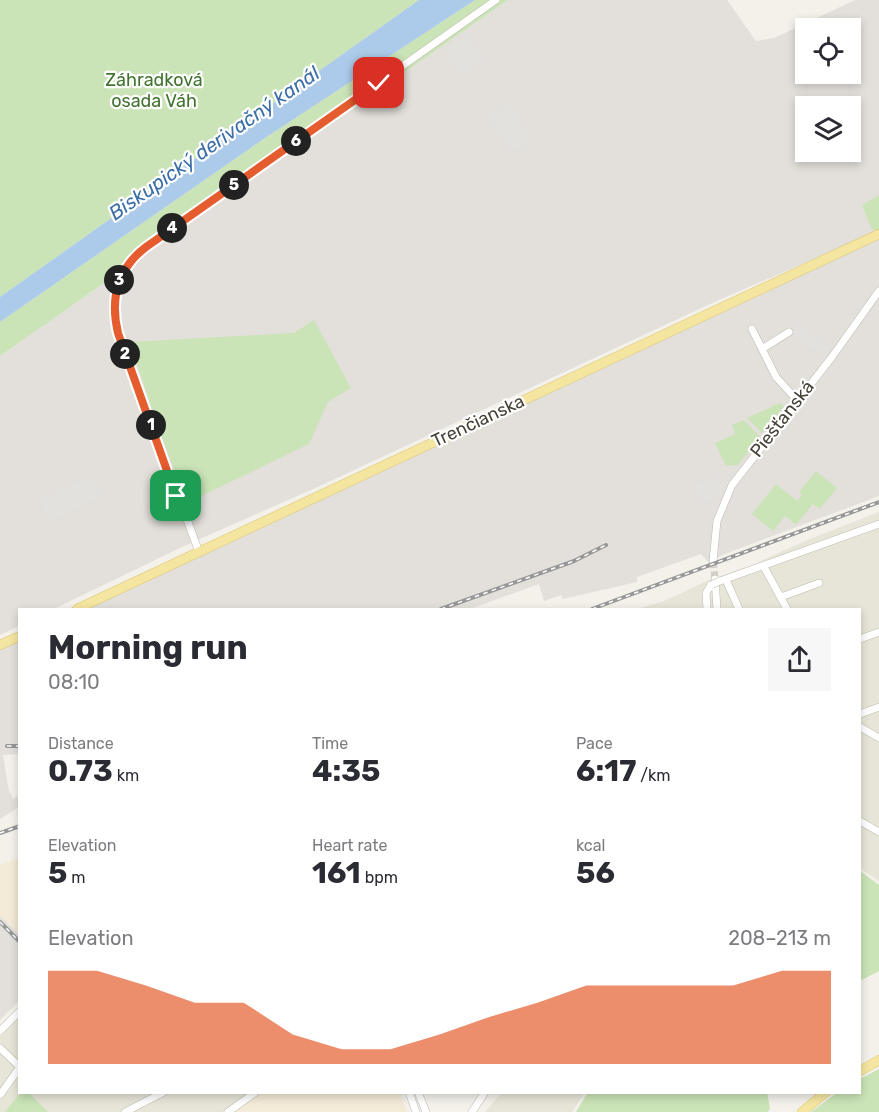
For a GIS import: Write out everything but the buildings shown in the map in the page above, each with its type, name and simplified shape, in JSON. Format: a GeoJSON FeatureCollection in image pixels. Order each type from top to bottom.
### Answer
{"type":"FeatureCollection","features":[{"type":"Feature","properties":{"kind":"main road","name":"Trenčianska"},"geometry":{"type":"LineString","coordinates":[[78,608],[879,234]]}},
{"type":"Feature","properties":{"kind":"main road"},"geometry":{"type":"LineString","coordinates":[[0,645],[18,637]]}},
{"type":"Feature","properties":{"kind":"main road"},"geometry":{"type":"LineString","coordinates":[[861,1070],[879,1060]]}},
{"type":"Feature","properties":{"kind":"main road"},"geometry":{"type":"LineString","coordinates":[[802,1112],[824,1094]]}},
{"type":"Feature","properties":{"kind":"street"},"geometry":{"type":"LineString","coordinates":[[199,552],[118,333],[114,306],[122,273],[146,247],[496,0]]}},
{"type":"Feature","properties":{"kind":"street","name":"Piešťanská"},"geometry":{"type":"LineString","coordinates":[[713,561],[715,531],[728,493],[744,467],[831,357],[879,291]]}},
{"type":"Feature","properties":{"kind":"street"},"geometry":{"type":"LineString","coordinates":[[752,329],[776,377],[797,400]]}},
{"type":"Feature","properties":{"kind":"street"},"geometry":{"type":"LineString","coordinates":[[762,349],[789,332]]}},
{"type":"Feature","properties":{"kind":"street"},"geometry":{"type":"LineString","coordinates":[[707,608],[706,593],[718,581],[764,567],[879,524]]}},
{"type":"Feature","properties":{"kind":"street"},"geometry":{"type":"LineString","coordinates":[[764,567],[786,608]]}},
{"type":"Feature","properties":{"kind":"street"},"geometry":{"type":"LineString","coordinates":[[717,608],[718,581]]}},
{"type":"Feature","properties":{"kind":"street"},"geometry":{"type":"LineString","coordinates":[[718,581],[738,608]]}},
{"type":"Feature","properties":{"kind":"street"},"geometry":{"type":"LineString","coordinates":[[781,597],[819,582]]}},
{"type":"Feature","properties":{"kind":"street"},"geometry":{"type":"LineString","coordinates":[[861,639],[879,632]]}},
{"type":"Feature","properties":{"kind":"street"},"geometry":{"type":"LineString","coordinates":[[861,714],[879,707]]}},
{"type":"Feature","properties":{"kind":"street"},"geometry":{"type":"LineString","coordinates":[[861,728],[879,738]]}},
{"type":"Feature","properties":{"kind":"street"},"geometry":{"type":"LineString","coordinates":[[861,822],[879,832]]}},
{"type":"Feature","properties":{"kind":"street"},"geometry":{"type":"LineString","coordinates":[[0,1031],[18,1013]]}},
{"type":"Feature","properties":{"kind":"street"},"geometry":{"type":"LineString","coordinates":[[0,1048],[18,1065]]}},
{"type":"Feature","properties":{"kind":"street"},"geometry":{"type":"LineString","coordinates":[[0,1095],[18,1070]]}},
{"type":"Feature","properties":{"kind":"street"},"geometry":{"type":"LineString","coordinates":[[125,1112],[160,1094]]}},
{"type":"Feature","properties":{"kind":"street"},"geometry":{"type":"LineString","coordinates":[[228,1112],[253,1094]]}},
{"type":"Feature","properties":{"kind":"street"},"geometry":{"type":"LineString","coordinates":[[410,1094],[416,1112]]}},
{"type":"Feature","properties":{"kind":"street"},"geometry":{"type":"LineString","coordinates":[[419,1094],[426,1112]]}},
{"type":"Feature","properties":{"kind":"street"},"geometry":{"type":"LineString","coordinates":[[472,1112],[484,1094]]}},
{"type":"Feature","properties":{"kind":"shaded area"},"geometry":{"type":"Polygon","coordinates":[[[508,0],[727,0],[756,41],[774,38],[795,28],[795,84],[861,84],[861,18],[817,18],[855,0],[879,0],[879,496],[722,555],[709,563],[701,554],[637,577],[637,582],[563,599],[561,595],[544,601],[539,584],[473,608],[81,608],[864,237],[710,304],[322,485],[184,546],[56,608],[18,608],[18,626],[0,635],[0,356],[508,0]]]}},
{"type":"Feature","properties":{"kind":"shaded area"},"geometry":{"type":"Polygon","coordinates":[[[467,34],[484,59],[461,74],[445,50],[467,34]]]}},
{"type":"Feature","properties":{"kind":"shaded area"},"geometry":{"type":"Polygon","coordinates":[[[508,103],[530,136],[528,138],[531,143],[521,150],[509,147],[488,117],[508,103]]]}},
{"type":"Feature","properties":{"kind":"shaded area"},"geometry":{"type":"Polygon","coordinates":[[[795,323],[829,348],[823,354],[812,346],[808,348],[798,340],[793,329],[795,323]]]}},
{"type":"Feature","properties":{"kind":"shaded area"},"geometry":{"type":"Polygon","coordinates":[[[715,475],[721,487],[710,501],[701,500],[693,487],[715,475]]]}},
{"type":"Feature","properties":{"kind":"shaded area"},"geometry":{"type":"Polygon","coordinates":[[[91,477],[101,496],[50,521],[39,500],[91,477]]]}},
{"type":"Feature","properties":{"kind":"shaded area"},"geometry":{"type":"Polygon","coordinates":[[[879,512],[879,881],[861,869],[861,608],[640,608],[664,601],[707,581],[750,566],[807,540],[879,512]]]}},
{"type":"Feature","properties":{"kind":"shaded area"},"geometry":{"type":"Polygon","coordinates":[[[18,638],[18,754],[3,755],[9,791],[13,799],[18,796],[18,808],[0,819],[0,647],[18,638]]]}},
{"type":"Feature","properties":{"kind":"shaded area"},"geometry":{"type":"Polygon","coordinates":[[[18,858],[18,933],[0,916],[0,865],[18,858]]]}},
{"type":"Feature","properties":{"kind":"shaded area"},"geometry":{"type":"Polygon","coordinates":[[[0,916],[18,933],[18,1002],[0,1020],[0,916]]]}},
{"type":"Feature","properties":{"kind":"shaded area"},"geometry":{"type":"Polygon","coordinates":[[[18,1017],[18,1094],[251,1094],[227,1112],[0,1112],[0,1036],[18,1017]]]}},
{"type":"Feature","properties":{"kind":"shaded area"},"geometry":{"type":"Polygon","coordinates":[[[255,1094],[401,1094],[407,1112],[232,1112],[255,1094]]]}},
{"type":"Feature","properties":{"kind":"shaded area"},"geometry":{"type":"Polygon","coordinates":[[[500,1094],[584,1094],[572,1112],[485,1112],[500,1094]]]}},
{"type":"Feature","properties":{"kind":"green space","name":"Záhradková osada Váh"},"geometry":{"type":"Polygon","coordinates":[[[0,0],[419,0],[0,297],[0,0]]]}},
{"type":"Feature","properties":{"kind":"green space"},"geometry":{"type":"Polygon","coordinates":[[[475,0],[508,0],[0,356],[0,322],[262,140],[475,0]]]}},
{"type":"Feature","properties":{"kind":"green space"},"geometry":{"type":"Polygon","coordinates":[[[879,195],[879,229],[875,231],[871,228],[862,205],[879,195]]]}},
{"type":"Feature","properties":{"kind":"green space"},"geometry":{"type":"Polygon","coordinates":[[[314,320],[351,388],[328,402],[309,444],[187,503],[157,425],[130,342],[294,333],[314,320]]]}},
{"type":"Feature","properties":{"kind":"green space"},"geometry":{"type":"Polygon","coordinates":[[[780,403],[784,406],[762,433],[747,418],[780,403]]]}},
{"type":"Feature","properties":{"kind":"green space"},"geometry":{"type":"Polygon","coordinates":[[[744,420],[760,437],[738,465],[726,466],[715,443],[735,434],[732,425],[744,420]]]}},
{"type":"Feature","properties":{"kind":"green space"},"geometry":{"type":"Polygon","coordinates":[[[816,471],[837,488],[820,509],[813,504],[796,525],[785,516],[773,531],[752,514],[776,484],[797,501],[802,495],[799,492],[816,471]]]}},
{"type":"Feature","properties":{"kind":"green space"},"geometry":{"type":"Polygon","coordinates":[[[861,872],[879,885],[879,971],[861,980],[861,872]]]}},
{"type":"Feature","properties":{"kind":"green space"},"geometry":{"type":"Polygon","coordinates":[[[879,1069],[879,1112],[811,1112],[835,1094],[861,1094],[861,1078],[879,1069]]]}},
{"type":"Feature","properties":{"kind":"green space"},"geometry":{"type":"Polygon","coordinates":[[[19,1094],[30,1094],[48,1112],[5,1112],[19,1094]]]}},
{"type":"Feature","properties":{"kind":"green space"},"geometry":{"type":"Polygon","coordinates":[[[587,1094],[767,1094],[770,1109],[767,1112],[576,1112],[587,1094]]]}},
{"type":"Feature","properties":{"kind":"water"},"geometry":{"type":"Polygon","coordinates":[[[419,0],[475,0],[262,140],[0,322],[0,297],[419,0]]]}},
{"type":"Feature","properties":{"kind":"tunnel"},"geometry":{"type":"LineString","coordinates":[[713,561],[715,579]]}},
{"type":"Feature","properties":{"kind":"railway"},"geometry":{"type":"LineString","coordinates":[[595,608],[879,502]]}},
{"type":"Feature","properties":{"kind":"railway"},"geometry":{"type":"LineString","coordinates":[[444,608],[574,561],[606,545]]}},
{"type":"Feature","properties":{"kind":"railway"},"geometry":{"type":"LineString","coordinates":[[7,746],[18,746]]}},
{"type":"Feature","properties":{"kind":"railway"},"geometry":{"type":"LineString","coordinates":[[0,833],[18,827]]}},
{"type":"Feature","properties":{"kind":"railway"},"geometry":{"type":"LineString","coordinates":[[0,922],[18,940]]}},
{"type":"Feature","properties":{"kind":"route"},"geometry":{"type":"LineString","coordinates":[[176,496],[118,333],[114,306],[122,273],[139,252],[379,83]]}},
{"type":"Feature","properties":{"kind":"water label","name":"Biskupický derivačný kanál"},"geometry":{"type":"Point","coordinates":[214,143]}}]}
